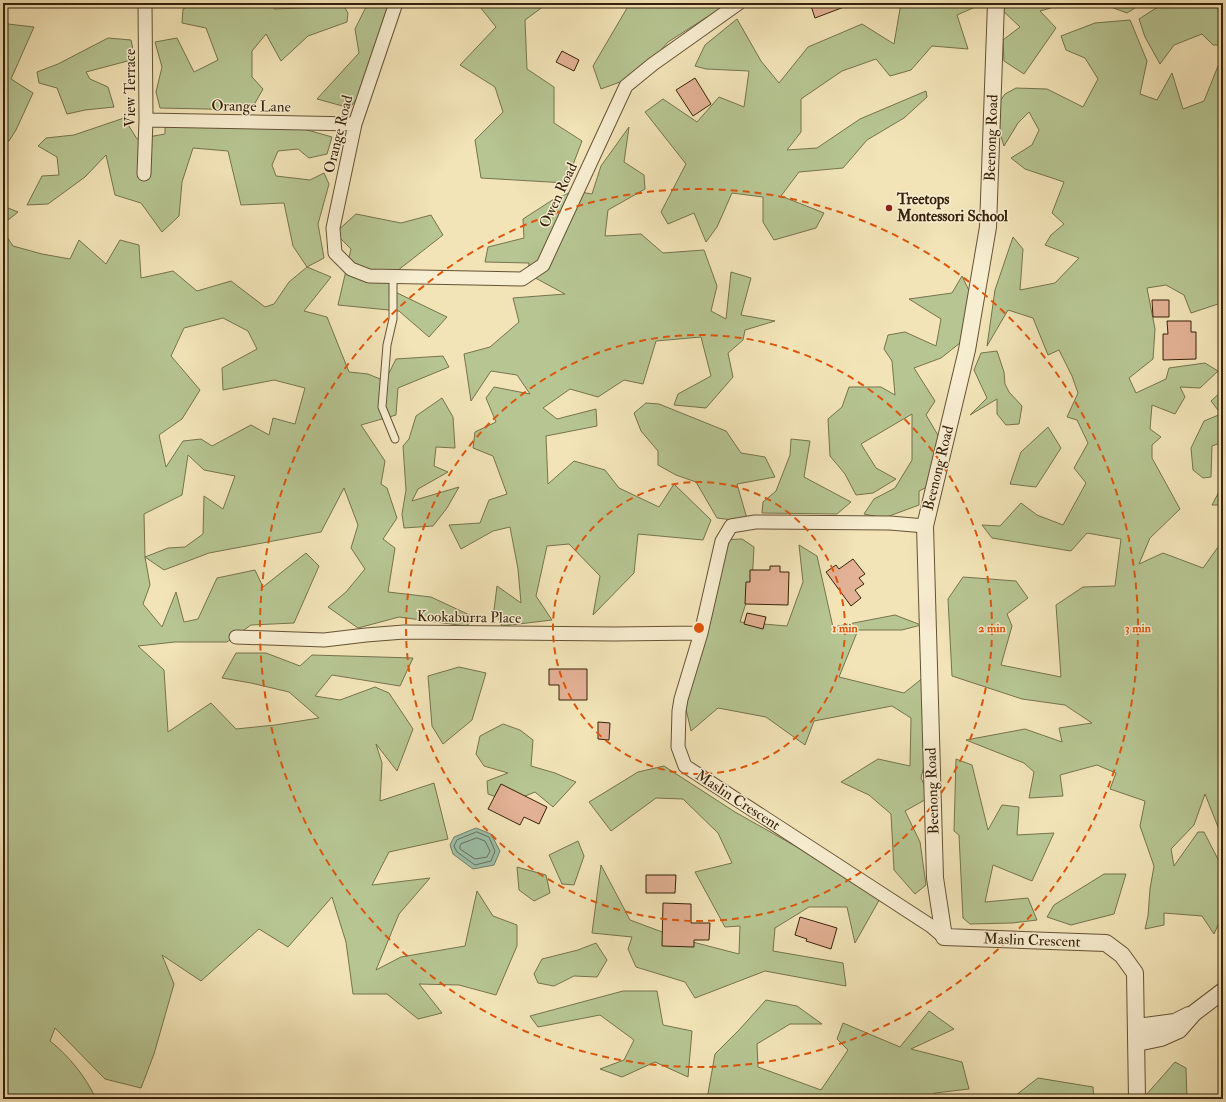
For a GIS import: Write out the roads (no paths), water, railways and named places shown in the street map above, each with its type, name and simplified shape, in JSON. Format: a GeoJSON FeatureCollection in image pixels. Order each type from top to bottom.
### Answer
{"type":"FeatureCollection","features":[{"type":"Feature","properties":{"kind":"street","name":"View Terrace"},"geometry":{"type":"LineString","coordinates":[[144,174],[146,120],[145,3]]}},
{"type":"Feature","properties":{"kind":"street","name":"Orange Road"},"geometry":{"type":"LineString","coordinates":[[351,270],[335,253],[333,228],[355,124],[396,3]]}},
{"type":"Feature","properties":{"kind":"street","name":"Owen Road"},"geometry":{"type":"LineString","coordinates":[[351,270],[369,276],[522,279],[543,265],[626,86],[653,64],[739,3]]}},
{"type":"Feature","properties":{"kind":"street","name":"Beenong Road"},"geometry":{"type":"LineString","coordinates":[[944,937],[935,878],[925,526],[967,350],[988,227],[996,3]]}},
{"type":"Feature","properties":{"kind":"street","name":"Orange Lane"},"geometry":{"type":"LineString","coordinates":[[146,120],[355,124]]}},
{"type":"Feature","properties":{"kind":"street","name":"Maslin Crescent"},"geometry":{"type":"LineString","coordinates":[[925,526],[890,523],[755,522],[731,526],[722,541],[701,633],[681,699],[679,711],[678,747],[685,766],[931,926],[944,937],[1106,943],[1122,955],[1135,973],[1137,1099]]}},
{"type":"Feature","properties":{"kind":"street","name":"Kookaburra Place"},"geometry":{"type":"LineString","coordinates":[[236,638],[324,640],[404,632],[614,634],[701,633]]}},
{"type":"Feature","properties":{"kind":"street"},"geometry":{"type":"LineString","coordinates":[[1137,1043],[1161,1038],[1179,1030],[1194,1013],[1223,991]]}},
{"type":"Feature","properties":{"kind":"street"},"geometry":{"type":"LineString","coordinates":[[1137,1027],[1175,1022],[1194,1013]]}},
{"type":"Feature","properties":{"kind":"lane"},"geometry":{"type":"LineString","coordinates":[[393,276],[393,319],[387,345],[382,407],[395,439]]}},
{"type":"Feature","properties":{"kind":"water"},"geometry":{"type":"Polygon","coordinates":[[[476,828],[491,834],[500,851],[494,865],[473,869],[453,854],[450,845],[454,837],[476,828]]]}},
{"type":"Feature","properties":{"kind":"place","name":"Treetops Montessori School"},"geometry":{"type":"Point","coordinates":[889,208]}}]}
